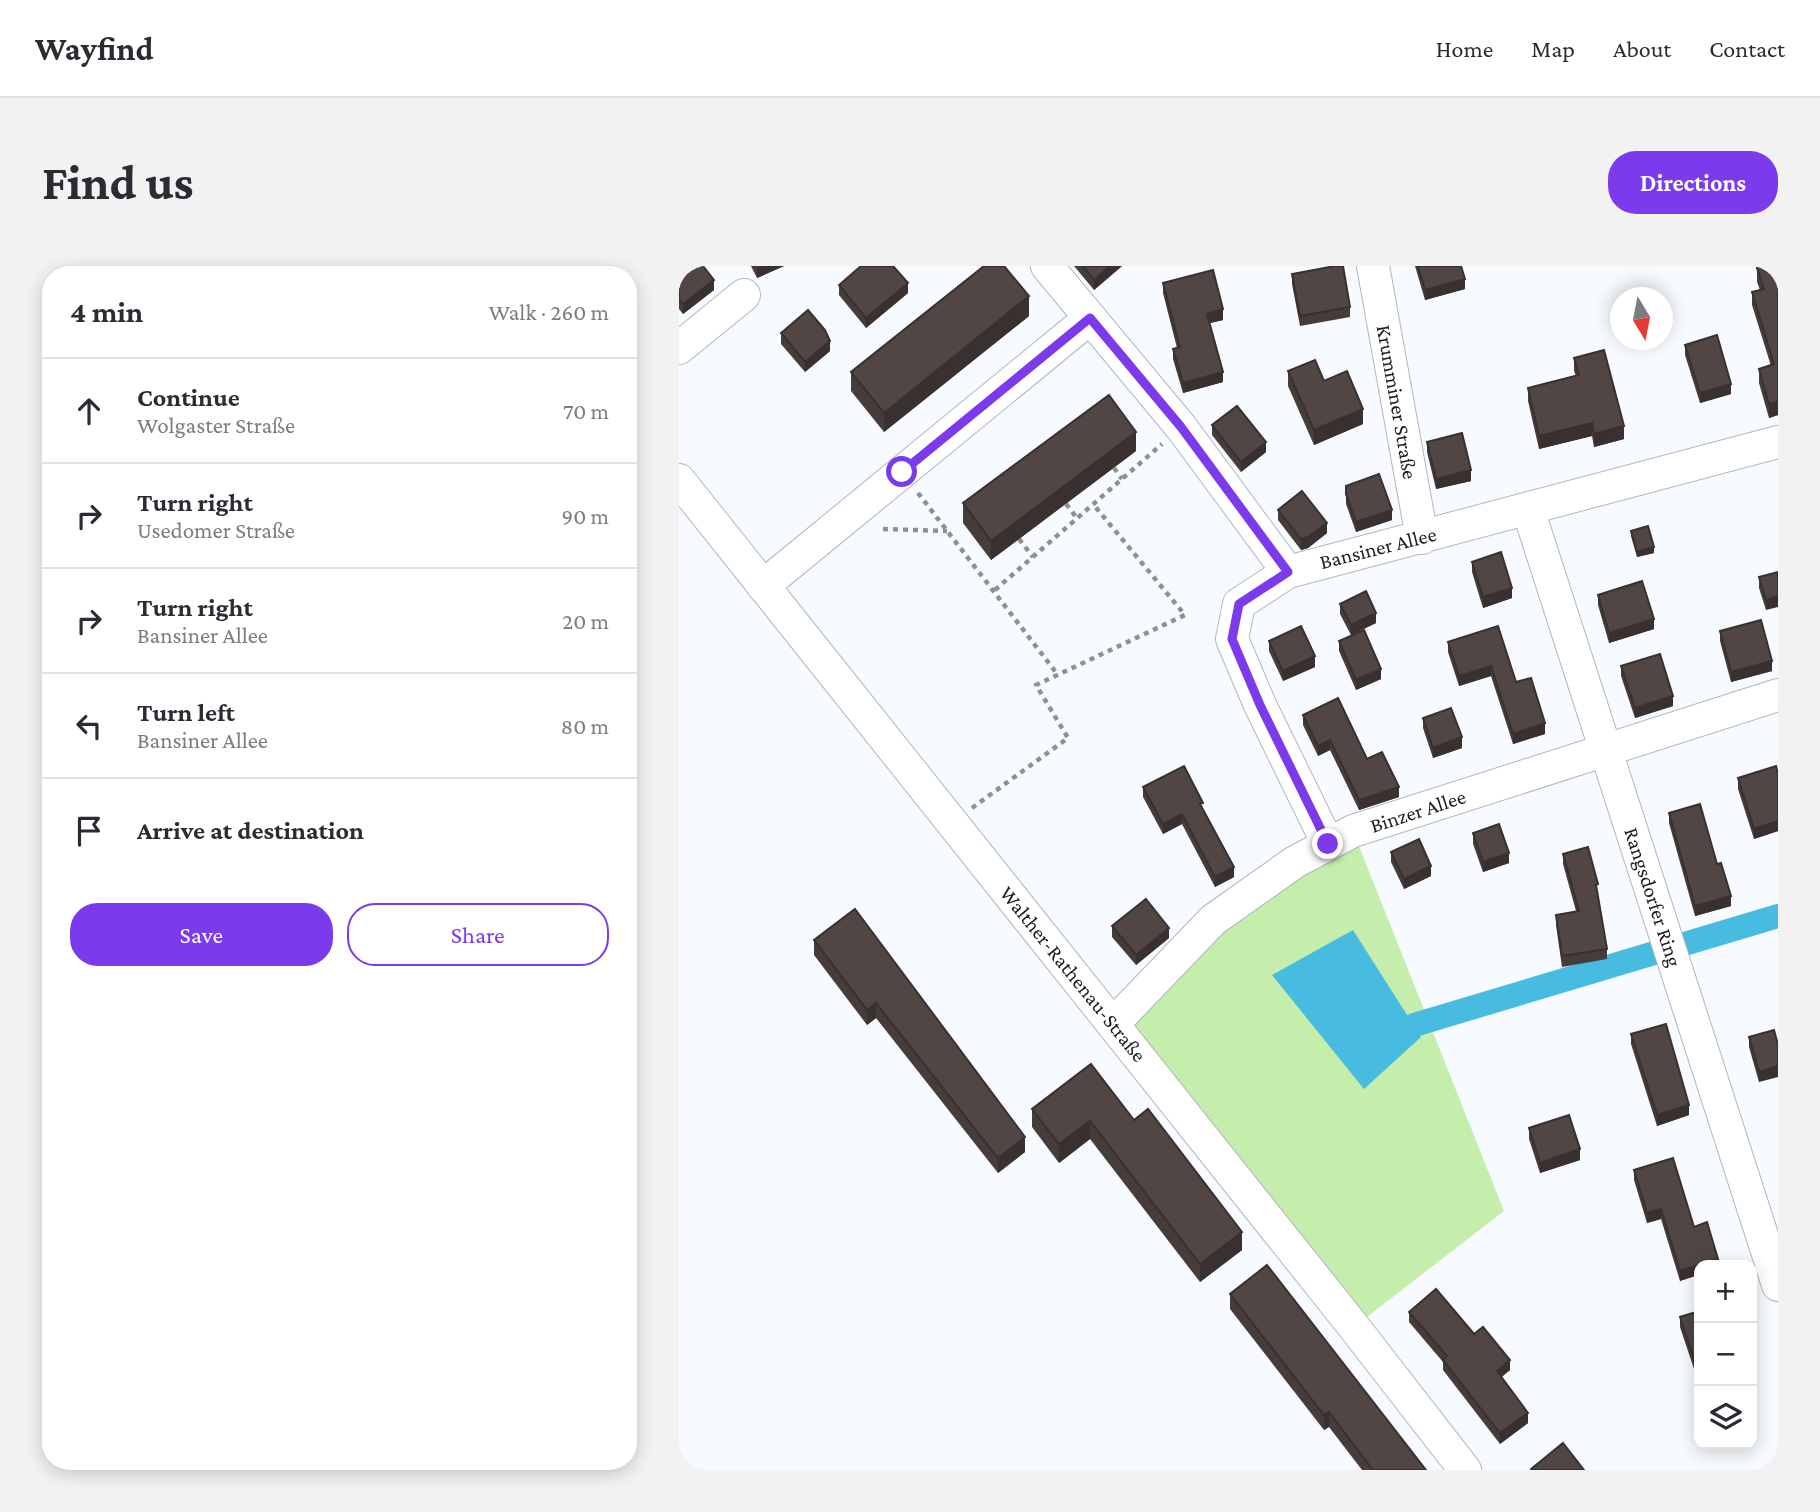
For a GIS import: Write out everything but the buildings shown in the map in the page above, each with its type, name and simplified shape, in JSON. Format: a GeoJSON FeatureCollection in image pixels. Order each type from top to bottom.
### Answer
{"type":"FeatureCollection","features":[{"type":"Feature","properties":{"kind":"street"},"geometry":{"type":"LineString","coordinates":[[1047,266],[1181,427],[1288,572]]}},
{"type":"Feature","properties":{"kind":"street","name":"Krumminer Straße"},"geometry":{"type":"LineString","coordinates":[[1373,266],[1422,538]]}},
{"type":"Feature","properties":{"kind":"street"},"geometry":{"type":"LineString","coordinates":[[679,348],[744,295]]}},
{"type":"Feature","properties":{"kind":"street"},"geometry":{"type":"LineString","coordinates":[[764,586],[1090,318]]}},
{"type":"Feature","properties":{"kind":"street","name":"Bansiner Allee"},"geometry":{"type":"LineString","coordinates":[[1328,844],[1260,705],[1232,639],[1239,604],[1288,572],[1778,442]]}},
{"type":"Feature","properties":{"kind":"street","name":"Walther-Rathenau-Straße"},"geometry":{"type":"LineString","coordinates":[[679,480],[1355,1327],[1465,1470]]}},
{"type":"Feature","properties":{"kind":"street","name":"Rangsdorfer Ring"},"geometry":{"type":"LineString","coordinates":[[1528,509],[1778,1285]]}},
{"type":"Feature","properties":{"kind":"street","name":"Binzer Allee"},"geometry":{"type":"LineString","coordinates":[[1113,1024],[1213,920],[1294,862],[1353,831],[1778,695]]}},
{"type":"Feature","properties":{"kind":"path"},"geometry":{"type":"LineString","coordinates":[[994,590],[1181,427]]}},
{"type":"Feature","properties":{"kind":"path"},"geometry":{"type":"LineString","coordinates":[[1114,468],[1122,479]]}},
{"type":"Feature","properties":{"kind":"path"},"geometry":{"type":"LineString","coordinates":[[902,472],[1058,675]]}},
{"type":"Feature","properties":{"kind":"path"},"geometry":{"type":"LineString","coordinates":[[1066,504],[1077,518]]}},
{"type":"Feature","properties":{"kind":"path"},"geometry":{"type":"LineString","coordinates":[[952,823],[1068,738],[1036,685],[1185,615],[1093,504]]}},
{"type":"Feature","properties":{"kind":"path"},"geometry":{"type":"LineString","coordinates":[[883,529],[948,531]]}},
{"type":"Feature","properties":{"kind":"path"},"geometry":{"type":"LineString","coordinates":[[1019,539],[1033,557]]}},
{"type":"Feature","properties":{"kind":"green space"},"geometry":{"type":"Polygon","coordinates":[[[1353,831],[1504,1211],[1354,1327],[1113,1024],[1213,920],[1353,831]]]}},
{"type":"Feature","properties":{"kind":"water"},"geometry":{"type":"Polygon","coordinates":[[[1353,930],[1421,1037],[1364,1089],[1272,975],[1353,930]]]}},
{"type":"Feature","properties":{"kind":"waterway"},"geometry":{"type":"LineString","coordinates":[[1414,1025],[1778,916]]}},
{"type":"Feature","properties":{"kind":"route"},"geometry":{"type":"LineString","coordinates":[[902,472],[1090,318],[1181,427],[1288,572],[1239,604],[1232,639],[1260,705],[1328,844]]}}]}
